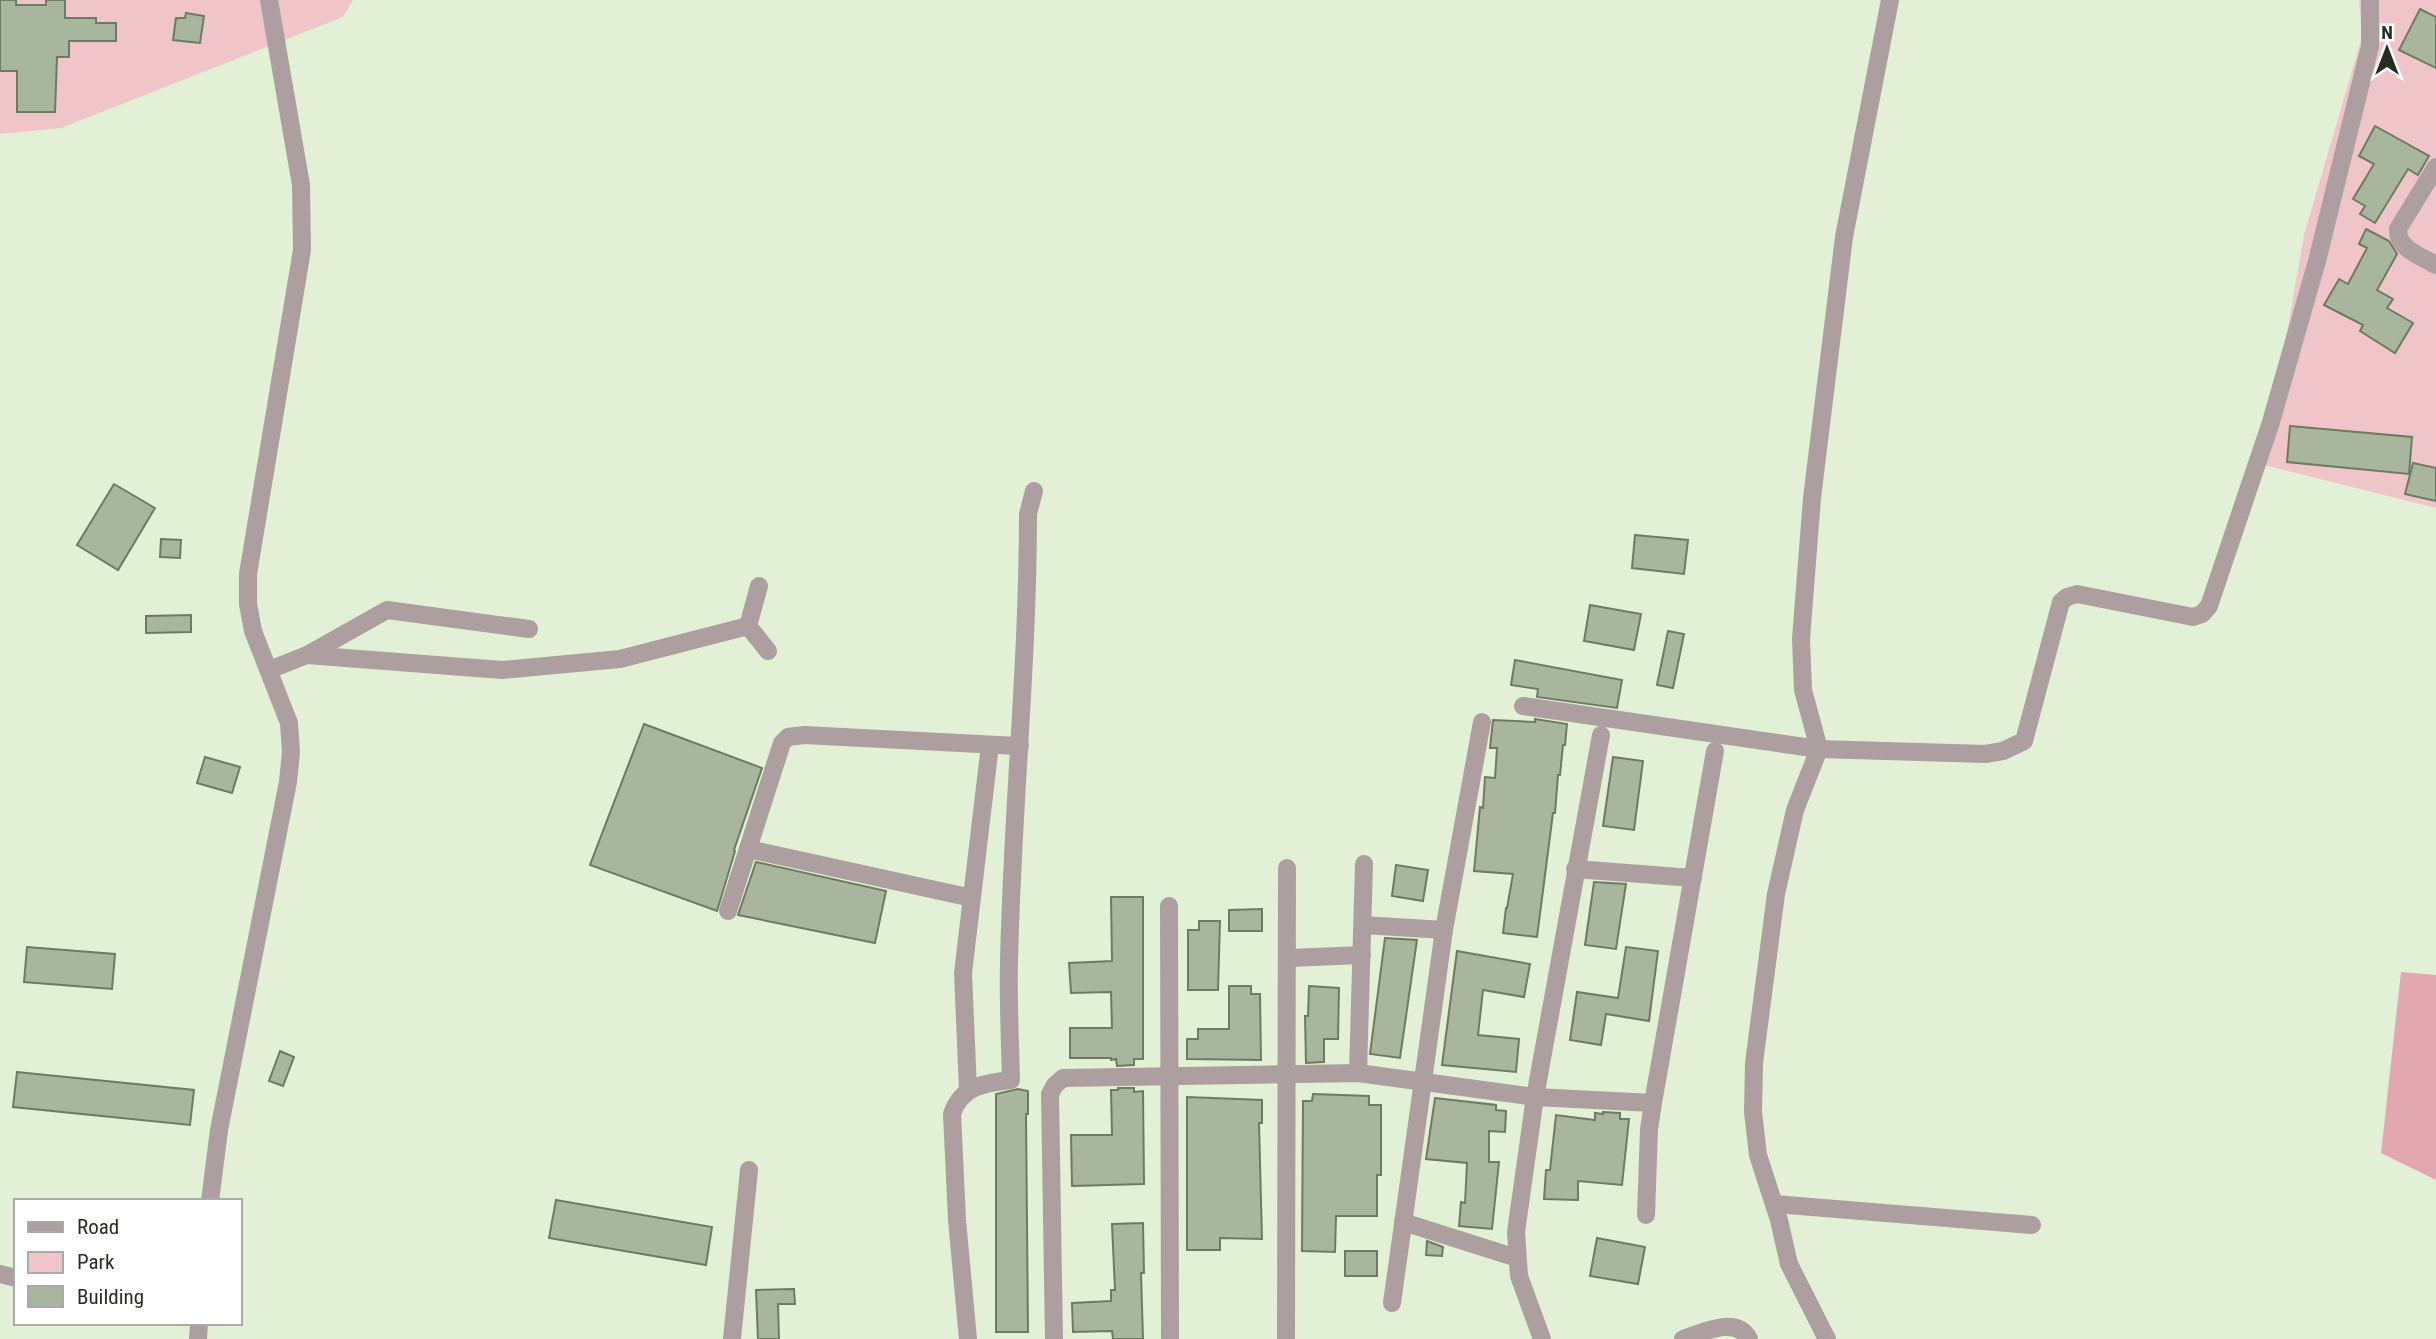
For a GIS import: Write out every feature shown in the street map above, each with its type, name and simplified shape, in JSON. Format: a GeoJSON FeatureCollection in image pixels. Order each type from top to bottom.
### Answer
{"type":"FeatureCollection","features":[{"type":"Feature","properties":{"kind":"street"},"geometry":{"type":"LineString","coordinates":[[210,1199],[224,1103],[288,782],[291,752],[289,723],[253,631],[248,604],[248,574],[302,250],[302,185],[269,0]]}},
{"type":"Feature","properties":{"kind":"street"},"geometry":{"type":"LineString","coordinates":[[1827,1339],[1789,1264],[1774,1204],[1758,1156],[1753,1112],[1754,1063],[1776,894],[1795,810],[1819,749],[1803,690],[1801,639],[1812,498],[1844,237],[1890,0]]}},
{"type":"Feature","properties":{"kind":"street"},"geometry":{"type":"LineString","coordinates":[[1523,706],[1819,749],[1985,754],[2003,751],[2024,741],[2061,602],[2067,597],[2077,594],[2193,617],[2202,614],[2209,606],[2271,422],[2316,261],[2371,46],[2370,0]]}},
{"type":"Feature","properties":{"kind":"street"},"geometry":{"type":"LineString","coordinates":[[2436,167],[2397,234],[2400,243],[2436,265]]}},
{"type":"Feature","properties":{"kind":"street"},"geometry":{"type":"LineString","coordinates":[[968,1339],[951,1114],[955,1104],[968,1090],[988,1083],[1011,1080],[1009,964],[1028,514],[1034,491]]}},
{"type":"Feature","properties":{"kind":"street"},"geometry":{"type":"LineString","coordinates":[[748,626],[759,586]]}},
{"type":"Feature","properties":{"kind":"street"},"geometry":{"type":"LineString","coordinates":[[269,670],[307,655],[387,610],[528,629]]}},
{"type":"Feature","properties":{"kind":"street"},"geometry":{"type":"LineString","coordinates":[[307,655],[502,670],[620,659],[748,626]]}},
{"type":"Feature","properties":{"kind":"street"},"geometry":{"type":"LineString","coordinates":[[748,626],[768,651]]}},
{"type":"Feature","properties":{"kind":"street"},"geometry":{"type":"LineString","coordinates":[[1392,1303],[1444,930],[1482,722]]}},
{"type":"Feature","properties":{"kind":"street"},"geometry":{"type":"LineString","coordinates":[[729,911],[782,743],[788,737],[804,734],[1020,746]]}},
{"type":"Feature","properties":{"kind":"street"},"geometry":{"type":"LineString","coordinates":[[1542,1339],[1519,1276],[1516,1232],[1535,1097],[1601,734]]}},
{"type":"Feature","properties":{"kind":"street"},"geometry":{"type":"LineString","coordinates":[[968,1090],[963,973],[990,745]]}},
{"type":"Feature","properties":{"kind":"street"},"geometry":{"type":"LineString","coordinates":[[1646,1214],[1649,1129],[1715,751]]}},
{"type":"Feature","properties":{"kind":"street"},"geometry":{"type":"LineString","coordinates":[[748,849],[972,898]]}},
{"type":"Feature","properties":{"kind":"street"},"geometry":{"type":"LineString","coordinates":[[1358,1073],[1364,864]]}},
{"type":"Feature","properties":{"kind":"street"},"geometry":{"type":"LineString","coordinates":[[1286,1339],[1289,958],[1287,868]]}},
{"type":"Feature","properties":{"kind":"street"},"geometry":{"type":"LineString","coordinates":[[1575,869],[1693,878]]}},
{"type":"Feature","properties":{"kind":"street"},"geometry":{"type":"LineString","coordinates":[[1168,906],[1170,1339]]}},
{"type":"Feature","properties":{"kind":"street"},"geometry":{"type":"LineString","coordinates":[[1363,925],[1444,930]]}},
{"type":"Feature","properties":{"kind":"street"},"geometry":{"type":"LineString","coordinates":[[1289,958],[1362,955]]}},
{"type":"Feature","properties":{"kind":"street"},"geometry":{"type":"LineString","coordinates":[[1054,1339],[1050,1094],[1063,1078],[1358,1073],[1535,1097],[1653,1103]]}},
{"type":"Feature","properties":{"kind":"street"},"geometry":{"type":"LineString","coordinates":[[732,1339],[750,1170]]}},
{"type":"Feature","properties":{"kind":"street"},"geometry":{"type":"LineString","coordinates":[[1774,1204],[2032,1225]]}},
{"type":"Feature","properties":{"kind":"street"},"geometry":{"type":"LineString","coordinates":[[1403,1222],[1517,1258]]}},
{"type":"Feature","properties":{"kind":"street"},"geometry":{"type":"LineString","coordinates":[[1683,1339],[1724,1326],[1738,1328],[1748,1335],[1749,1339]]}},
{"type":"Feature","properties":{"kind":"green space"},"geometry":{"type":"Polygon","coordinates":[[[0,0],[353,0],[343,17],[61,128],[0,134],[0,0]]]}},
{"type":"Feature","properties":{"kind":"green space"},"geometry":{"type":"Polygon","coordinates":[[[2359,0],[2436,0],[2436,508],[2264,465],[2304,235],[2362,37],[2359,0]]]}},
{"type":"Feature","properties":{"kind":"shaded area"},"geometry":{"type":"Polygon","coordinates":[[[2401,972],[2436,975],[2436,1180],[2381,1153],[2401,972]]]}},
{"type":"Feature","properties":{"kind":"building"},"geometry":{"type":"Polygon","coordinates":[[[0,0],[16,0],[16,5],[46,5],[46,0],[65,0],[65,18],[96,18],[96,23],[116,23],[116,41],[69,41],[69,57],[57,57],[55,112],[17,112],[17,71],[0,71],[0,0]]]}},
{"type":"Feature","properties":{"kind":"building"},"geometry":{"type":"Polygon","coordinates":[[[2420,9],[2436,17],[2436,68],[2399,50],[2420,9]]]}},
{"type":"Feature","properties":{"kind":"building"},"geometry":{"type":"Polygon","coordinates":[[[186,13],[204,16],[200,43],[173,40],[176,18],[185,18],[186,13]]]}},
{"type":"Feature","properties":{"kind":"building"},"geometry":{"type":"Polygon","coordinates":[[[2375,126],[2429,156],[2418,175],[2408,169],[2375,223],[2360,214],[2365,206],[2353,199],[2374,164],[2359,156],[2375,126]]]}},
{"type":"Feature","properties":{"kind":"building"},"geometry":{"type":"Polygon","coordinates":[[[2366,229],[2389,241],[2397,254],[2377,290],[2393,299],[2387,308],[2413,323],[2395,353],[2360,331],[2363,325],[2324,305],[2339,279],[2348,284],[2367,248],[2359,244],[2366,229]]]}},
{"type":"Feature","properties":{"kind":"building"},"geometry":{"type":"Polygon","coordinates":[[[2290,426],[2412,437],[2409,474],[2287,462],[2290,426]]]}},
{"type":"Feature","properties":{"kind":"building"},"geometry":{"type":"Polygon","coordinates":[[[2413,463],[2436,468],[2436,501],[2405,494],[2413,463]]]}},
{"type":"Feature","properties":{"kind":"building"},"geometry":{"type":"Polygon","coordinates":[[[114,484],[155,508],[118,570],[77,545],[114,484]]]}},
{"type":"Feature","properties":{"kind":"building"},"geometry":{"type":"Polygon","coordinates":[[[1635,535],[1688,540],[1684,574],[1632,568],[1635,535]]]}},
{"type":"Feature","properties":{"kind":"building"},"geometry":{"type":"Polygon","coordinates":[[[161,539],[181,540],[180,558],[160,557],[161,539]]]}},
{"type":"Feature","properties":{"kind":"building"},"geometry":{"type":"Polygon","coordinates":[[[1590,605],[1641,614],[1634,650],[1584,641],[1590,605]]]}},
{"type":"Feature","properties":{"kind":"building"},"geometry":{"type":"Polygon","coordinates":[[[191,615],[191,632],[146,633],[146,616],[191,615]]]}},
{"type":"Feature","properties":{"kind":"building"},"geometry":{"type":"Polygon","coordinates":[[[1668,631],[1684,634],[1673,688],[1657,685],[1668,631]]]}},
{"type":"Feature","properties":{"kind":"building"},"geometry":{"type":"Polygon","coordinates":[[[1515,660],[1622,680],[1617,708],[1537,697],[1538,689],[1511,685],[1515,660]]]}},
{"type":"Feature","properties":{"kind":"building"},"geometry":{"type":"Polygon","coordinates":[[[1535,719],[1567,724],[1537,937],[1503,933],[1513,874],[1474,871],[1485,777],[1495,778],[1497,748],[1490,748],[1493,720],[1535,722],[1535,719]]]}},
{"type":"Feature","properties":{"kind":"building"},"geometry":{"type":"Polygon","coordinates":[[[644,724],[762,768],[717,911],[590,865],[644,724]]]}},
{"type":"Feature","properties":{"kind":"building"},"geometry":{"type":"Polygon","coordinates":[[[205,757],[240,767],[232,793],[197,783],[205,757]]]}},
{"type":"Feature","properties":{"kind":"building"},"geometry":{"type":"Polygon","coordinates":[[[1613,757],[1643,761],[1634,830],[1603,826],[1613,757]]]}},
{"type":"Feature","properties":{"kind":"building"},"geometry":{"type":"Polygon","coordinates":[[[756,862],[886,891],[875,943],[738,915],[756,862]]]}},
{"type":"Feature","properties":{"kind":"building"},"geometry":{"type":"Polygon","coordinates":[[[1396,865],[1428,870],[1423,901],[1392,896],[1396,865]]]}},
{"type":"Feature","properties":{"kind":"building"},"geometry":{"type":"Polygon","coordinates":[[[1594,882],[1626,884],[1616,949],[1585,945],[1594,882]]]}},
{"type":"Feature","properties":{"kind":"building"},"geometry":{"type":"Polygon","coordinates":[[[1111,897],[1143,897],[1143,1059],[1134,1059],[1134,1065],[1117,1066],[1116,1059],[1111,1058],[1070,1058],[1070,1028],[1112,1028],[1111,992],[1071,993],[1069,963],[1112,961],[1111,897]]]}},
{"type":"Feature","properties":{"kind":"building"},"geometry":{"type":"Polygon","coordinates":[[[1262,909],[1262,931],[1229,931],[1229,910],[1262,909]]]}},
{"type":"Feature","properties":{"kind":"building"},"geometry":{"type":"Polygon","coordinates":[[[1199,921],[1220,921],[1218,990],[1188,990],[1188,930],[1199,930],[1199,921]]]}},
{"type":"Feature","properties":{"kind":"building"},"geometry":{"type":"Polygon","coordinates":[[[1385,938],[1417,940],[1400,1058],[1370,1054],[1385,938]]]}},
{"type":"Feature","properties":{"kind":"building"},"geometry":{"type":"Polygon","coordinates":[[[27,947],[115,954],[112,989],[24,982],[27,947]]]}},
{"type":"Feature","properties":{"kind":"building"},"geometry":{"type":"Polygon","coordinates":[[[1626,947],[1658,951],[1649,1021],[1606,1014],[1601,1045],[1570,1040],[1577,992],[1618,998],[1626,947]]]}},
{"type":"Feature","properties":{"kind":"building"},"geometry":{"type":"Polygon","coordinates":[[[1457,951],[1530,964],[1524,997],[1483,990],[1478,1035],[1519,1039],[1516,1072],[1442,1065],[1457,951]]]}},
{"type":"Feature","properties":{"kind":"building"},"geometry":{"type":"Polygon","coordinates":[[[1229,986],[1251,986],[1251,994],[1260,994],[1261,1060],[1187,1059],[1187,1039],[1198,1039],[1198,1029],[1229,1029],[1229,986]]]}},
{"type":"Feature","properties":{"kind":"building"},"geometry":{"type":"Polygon","coordinates":[[[1309,986],[1339,988],[1338,1039],[1324,1039],[1324,1062],[1306,1063],[1305,1016],[1308,1016],[1309,986]]]}},
{"type":"Feature","properties":{"kind":"building"},"geometry":{"type":"Polygon","coordinates":[[[280,1051],[294,1057],[283,1086],[269,1081],[280,1051]]]}},
{"type":"Feature","properties":{"kind":"building"},"geometry":{"type":"Polygon","coordinates":[[[17,1072],[194,1090],[190,1125],[13,1107],[17,1072]]]}},
{"type":"Feature","properties":{"kind":"building"},"geometry":{"type":"Polygon","coordinates":[[[1118,1088],[1143,1091],[1144,1184],[1072,1186],[1071,1135],[1112,1135],[1111,1090],[1118,1088]]]}},
{"type":"Feature","properties":{"kind":"building"},"geometry":{"type":"Polygon","coordinates":[[[1018,1089],[1028,1091],[1028,1332],[996,1332],[996,1094],[1018,1089]]]}},
{"type":"Feature","properties":{"kind":"building"},"geometry":{"type":"Polygon","coordinates":[[[1313,1094],[1369,1096],[1369,1105],[1381,1105],[1381,1175],[1377,1175],[1377,1216],[1336,1216],[1335,1252],[1302,1251],[1303,1101],[1312,1101],[1313,1094]]]}},
{"type":"Feature","properties":{"kind":"building"},"geometry":{"type":"Polygon","coordinates":[[[1187,1097],[1262,1100],[1262,1123],[1259,1123],[1262,1239],[1220,1238],[1220,1250],[1187,1250],[1187,1097]]]}},
{"type":"Feature","properties":{"kind":"building"},"geometry":{"type":"Polygon","coordinates":[[[1435,1098],[1496,1105],[1496,1110],[1506,1111],[1505,1132],[1489,1131],[1489,1162],[1499,1162],[1492,1229],[1459,1226],[1461,1202],[1465,1203],[1467,1163],[1426,1159],[1435,1098]]]}},
{"type":"Feature","properties":{"kind":"building"},"geometry":{"type":"Polygon","coordinates":[[[1595,1113],[1620,1113],[1620,1119],[1629,1119],[1622,1185],[1578,1181],[1578,1200],[1544,1199],[1546,1170],[1550,1170],[1556,1115],[1595,1120],[1595,1113]]]}},
{"type":"Feature","properties":{"kind":"building"},"geometry":{"type":"Polygon","coordinates":[[[556,1200],[712,1227],[706,1265],[549,1238],[556,1200]]]}},
{"type":"Feature","properties":{"kind":"building"},"geometry":{"type":"Polygon","coordinates":[[[1143,1223],[1143,1339],[1113,1339],[1112,1331],[1073,1332],[1072,1303],[1111,1301],[1111,1290],[1115,1290],[1112,1224],[1143,1223]]]}},
{"type":"Feature","properties":{"kind":"building"},"geometry":{"type":"Polygon","coordinates":[[[1597,1238],[1645,1247],[1638,1284],[1590,1276],[1597,1238]]]}},
{"type":"Feature","properties":{"kind":"building"},"geometry":{"type":"Polygon","coordinates":[[[1427,1241],[1443,1247],[1442,1256],[1426,1255],[1427,1241]]]}},
{"type":"Feature","properties":{"kind":"building"},"geometry":{"type":"Polygon","coordinates":[[[1345,1251],[1377,1251],[1377,1276],[1345,1276],[1345,1251]]]}},
{"type":"Feature","properties":{"kind":"building"},"geometry":{"type":"Polygon","coordinates":[[[794,1289],[795,1304],[778,1304],[779,1339],[758,1339],[756,1290],[794,1289]]]}}]}
